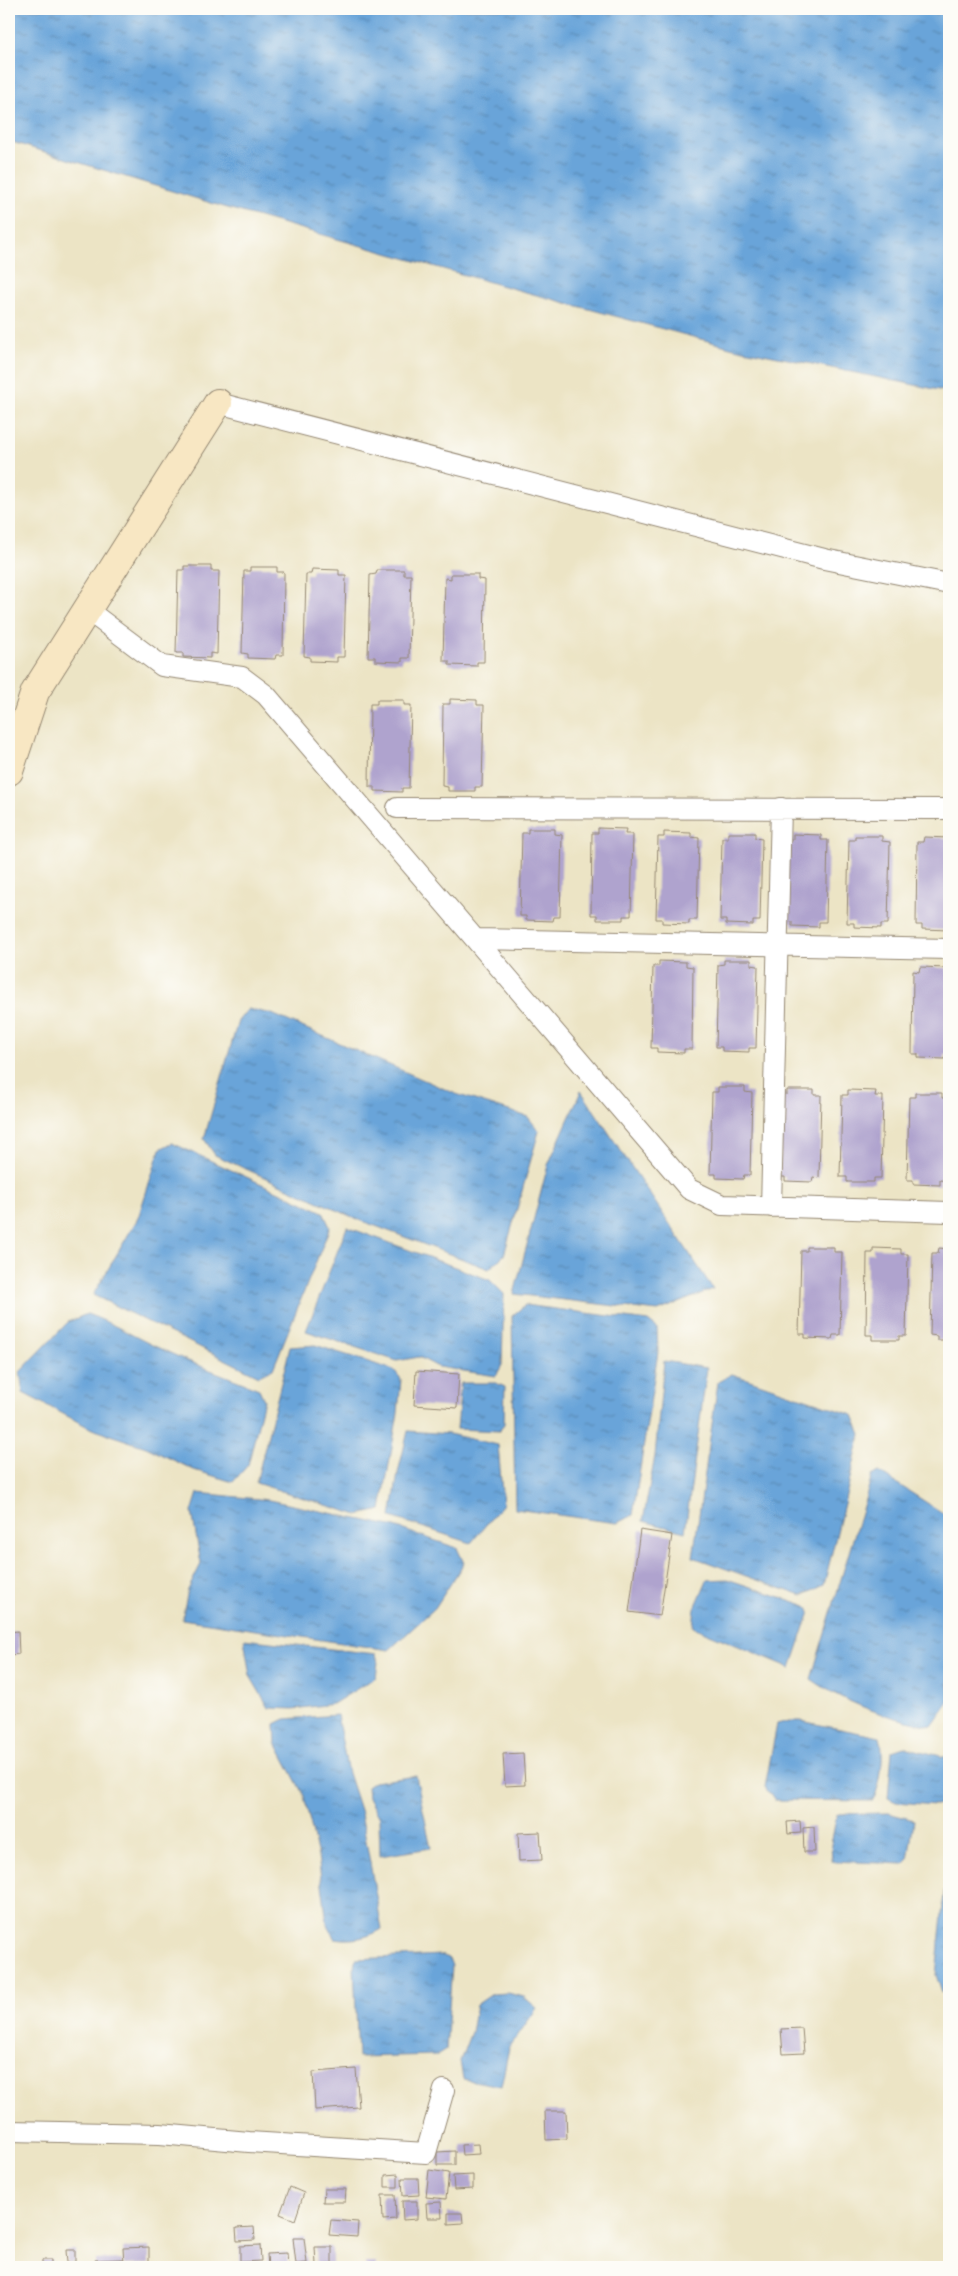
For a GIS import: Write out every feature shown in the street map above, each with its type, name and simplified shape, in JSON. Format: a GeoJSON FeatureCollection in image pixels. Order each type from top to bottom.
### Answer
{"type":"FeatureCollection","features":[{"type":"Feature","properties":{"kind":"main road"},"geometry":{"type":"LineString","coordinates":[[9,771],[35,692],[218,403]]}},
{"type":"Feature","properties":{"kind":"street"},"geometry":{"type":"LineString","coordinates":[[218,403],[814,557],[949,584]]}},
{"type":"Feature","properties":{"kind":"street"},"geometry":{"type":"LineString","coordinates":[[86,609],[162,666],[242,677],[266,695],[689,1189],[722,1205],[949,1212]]}},
{"type":"Feature","properties":{"kind":"street"},"geometry":{"type":"LineString","coordinates":[[397,808],[949,809]]}},
{"type":"Feature","properties":{"kind":"street"},"geometry":{"type":"LineString","coordinates":[[771,1207],[781,808]]}},
{"type":"Feature","properties":{"kind":"street"},"geometry":{"type":"LineString","coordinates":[[475,939],[949,949]]}},
{"type":"Feature","properties":{"kind":"street"},"geometry":{"type":"LineString","coordinates":[[9,2131],[160,2134],[249,2142],[426,2152],[444,2090]]}},
{"type":"Feature","properties":{"kind":"water"},"geometry":{"type":"Polygon","coordinates":[[[9,9],[949,9],[949,392],[734,348],[507,287],[224,207],[9,141],[9,9]]]}},
{"type":"Feature","properties":{"kind":"water"},"geometry":{"type":"Polygon","coordinates":[[[248,1009],[272,1014],[456,1094],[528,1117],[539,1131],[504,1255],[489,1269],[357,1219],[215,1155],[204,1139],[238,1021],[248,1009]]]}},
{"type":"Feature","properties":{"kind":"water"},"geometry":{"type":"Polygon","coordinates":[[[581,1091],[713,1289],[658,1311],[514,1294],[548,1165],[581,1091]]]}},
{"type":"Feature","properties":{"kind":"water"},"geometry":{"type":"Polygon","coordinates":[[[172,1143],[323,1212],[330,1227],[273,1369],[259,1376],[93,1295],[138,1218],[160,1149],[172,1143]]]}},
{"type":"Feature","properties":{"kind":"water"},"geometry":{"type":"Polygon","coordinates":[[[347,1227],[490,1280],[504,1294],[502,1365],[496,1376],[438,1367],[419,1357],[397,1361],[306,1331],[347,1227]]]}},
{"type":"Feature","properties":{"kind":"water"},"geometry":{"type":"Polygon","coordinates":[[[525,1305],[648,1321],[657,1328],[658,1352],[633,1515],[617,1523],[515,1509],[512,1316],[525,1305]]]}},
{"type":"Feature","properties":{"kind":"water"},"geometry":{"type":"Polygon","coordinates":[[[87,1314],[152,1345],[259,1389],[264,1400],[248,1465],[233,1482],[194,1470],[146,1447],[92,1429],[23,1393],[20,1372],[68,1322],[87,1314]]]}},
{"type":"Feature","properties":{"kind":"water"},"geometry":{"type":"Polygon","coordinates":[[[315,1345],[394,1370],[401,1379],[398,1413],[381,1510],[358,1515],[256,1483],[290,1347],[315,1345]]]}},
{"type":"Feature","properties":{"kind":"water"},"geometry":{"type":"Polygon","coordinates":[[[664,1361],[707,1368],[685,1532],[643,1521],[655,1456],[664,1361]]]}},
{"type":"Feature","properties":{"kind":"water"},"geometry":{"type":"Polygon","coordinates":[[[732,1374],[853,1415],[861,1434],[824,1585],[802,1596],[693,1557],[718,1382],[732,1374]]]}},
{"type":"Feature","properties":{"kind":"water"},"geometry":{"type":"Polygon","coordinates":[[[461,1383],[496,1383],[505,1387],[504,1425],[499,1431],[457,1429],[461,1383]]]}},
{"type":"Feature","properties":{"kind":"water"},"geometry":{"type":"Polygon","coordinates":[[[408,1431],[449,1434],[498,1445],[503,1504],[471,1543],[391,1517],[398,1473],[408,1431]]]}},
{"type":"Feature","properties":{"kind":"water"},"geometry":{"type":"Polygon","coordinates":[[[879,1472],[949,1517],[949,1702],[932,1726],[884,1715],[839,1696],[811,1679],[872,1476],[879,1472]]]}},
{"type":"Feature","properties":{"kind":"water"},"geometry":{"type":"Polygon","coordinates":[[[198,1493],[269,1500],[395,1527],[457,1548],[464,1563],[435,1608],[389,1650],[182,1619],[188,1590],[201,1564],[192,1512],[198,1493]]]}},
{"type":"Feature","properties":{"kind":"water"},"geometry":{"type":"Polygon","coordinates":[[[727,1579],[807,1606],[810,1612],[791,1668],[693,1627],[695,1608],[707,1580],[727,1579]]]}},
{"type":"Feature","properties":{"kind":"water"},"geometry":{"type":"Polygon","coordinates":[[[244,1639],[376,1654],[378,1662],[376,1677],[333,1704],[293,1709],[269,1708],[250,1676],[244,1639]]]}},
{"type":"Feature","properties":{"kind":"water"},"geometry":{"type":"Polygon","coordinates":[[[337,1715],[348,1773],[361,1813],[382,1929],[371,1935],[353,1939],[334,1938],[327,1922],[318,1856],[304,1796],[276,1743],[275,1724],[285,1719],[337,1715]]]}},
{"type":"Feature","properties":{"kind":"water"},"geometry":{"type":"Polygon","coordinates":[[[801,1721],[880,1737],[882,1752],[881,1769],[873,1801],[774,1800],[765,1787],[777,1724],[801,1721]]]}},
{"type":"Feature","properties":{"kind":"water"},"geometry":{"type":"Polygon","coordinates":[[[904,1747],[949,1758],[949,1806],[896,1802],[888,1798],[892,1751],[904,1747]]]}},
{"type":"Feature","properties":{"kind":"water"},"geometry":{"type":"Polygon","coordinates":[[[416,1776],[431,1848],[380,1856],[379,1818],[368,1798],[367,1787],[374,1782],[416,1776]]]}},
{"type":"Feature","properties":{"kind":"water"},"geometry":{"type":"Polygon","coordinates":[[[888,1813],[914,1820],[908,1860],[904,1864],[832,1861],[831,1844],[837,1814],[888,1813]]]}},
{"type":"Feature","properties":{"kind":"water"},"geometry":{"type":"Polygon","coordinates":[[[949,1844],[949,1994],[942,1993],[936,1975],[949,1844]]]}},
{"type":"Feature","properties":{"kind":"water"},"geometry":{"type":"Polygon","coordinates":[[[441,1955],[449,1958],[452,1966],[446,2050],[438,2055],[358,2057],[354,1966],[356,1959],[441,1955]]]}},
{"type":"Feature","properties":{"kind":"water"},"geometry":{"type":"Polygon","coordinates":[[[508,1993],[524,1997],[537,2008],[509,2048],[501,2086],[463,2079],[460,2061],[471,2032],[476,2005],[492,1994],[508,1993]]]}},
{"type":"Feature","properties":{"kind":"building"},"geometry":{"type":"Polygon","coordinates":[[[184,566],[211,566],[211,571],[219,571],[217,654],[210,653],[210,658],[183,657],[183,653],[176,653],[178,570],[184,570],[184,566]]]}},
{"type":"Feature","properties":{"kind":"building"},"geometry":{"type":"Polygon","coordinates":[[[250,567],[277,567],[277,572],[284,572],[283,655],[276,655],[275,659],[248,658],[248,654],[242,653],[244,571],[250,571],[250,567]]]}},
{"type":"Feature","properties":{"kind":"building"},"geometry":{"type":"Polygon","coordinates":[[[312,569],[339,570],[339,575],[346,575],[344,657],[337,657],[337,662],[310,661],[310,657],[304,656],[306,574],[311,574],[312,569]]]}},
{"type":"Feature","properties":{"kind":"building"},"geometry":{"type":"Polygon","coordinates":[[[377,570],[404,570],[404,575],[411,575],[409,658],[402,658],[402,662],[375,661],[375,657],[368,657],[370,575],[376,574],[377,570]]]}},
{"type":"Feature","properties":{"kind":"building"},"geometry":{"type":"Polygon","coordinates":[[[451,574],[478,574],[478,579],[485,580],[484,662],[477,662],[477,666],[449,665],[449,661],[443,661],[445,578],[451,579],[451,574]]]}},
{"type":"Feature","properties":{"kind":"building"},"geometry":{"type":"Polygon","coordinates":[[[450,699],[477,700],[477,705],[484,705],[482,787],[475,787],[475,791],[448,791],[448,787],[442,786],[443,704],[450,704],[450,699]]]}},
{"type":"Feature","properties":{"kind":"building"},"geometry":{"type":"Polygon","coordinates":[[[377,700],[404,700],[404,705],[411,705],[409,788],[402,788],[402,792],[375,791],[375,787],[369,787],[370,704],[377,704],[377,700]]]}},
{"type":"Feature","properties":{"kind":"building"},"geometry":{"type":"Polygon","coordinates":[[[598,828],[626,829],[625,834],[633,834],[631,916],[624,916],[624,920],[597,920],[597,915],[591,915],[592,833],[598,833],[598,828]]]}},
{"type":"Feature","properties":{"kind":"building"},"geometry":{"type":"Polygon","coordinates":[[[528,829],[555,829],[555,834],[562,835],[560,917],[554,917],[553,921],[526,920],[526,916],[520,916],[522,833],[528,833],[528,829]]]}},
{"type":"Feature","properties":{"kind":"building"},"geometry":{"type":"Polygon","coordinates":[[[664,832],[691,833],[691,837],[699,838],[697,920],[689,920],[689,924],[662,923],[662,919],[656,919],[658,837],[664,837],[664,832]]]}},
{"type":"Feature","properties":{"kind":"building"},"geometry":{"type":"Polygon","coordinates":[[[728,833],[755,833],[755,838],[762,839],[760,921],[753,921],[753,925],[726,924],[726,920],[720,920],[722,838],[728,838],[728,833]]]}},
{"type":"Feature","properties":{"kind":"building"},"geometry":{"type":"Polygon","coordinates":[[[793,834],[821,835],[821,840],[828,840],[826,922],[819,922],[819,927],[792,926],[792,922],[785,921],[787,839],[793,839],[793,834]]]}},
{"type":"Feature","properties":{"kind":"building"},"geometry":{"type":"Polygon","coordinates":[[[855,836],[882,836],[882,841],[890,842],[888,924],[881,924],[881,928],[854,927],[854,923],[847,923],[849,840],[855,840],[855,836]]]}},
{"type":"Feature","properties":{"kind":"building"},"geometry":{"type":"Polygon","coordinates":[[[924,837],[949,838],[949,930],[922,929],[922,925],[916,925],[917,842],[923,842],[924,837]]]}},
{"type":"Feature","properties":{"kind":"building"},"geometry":{"type":"Polygon","coordinates":[[[724,960],[751,960],[751,965],[758,966],[756,1048],[749,1048],[749,1052],[722,1051],[722,1047],[716,1047],[718,965],[724,964],[724,960]]]}},
{"type":"Feature","properties":{"kind":"building"},"geometry":{"type":"Polygon","coordinates":[[[659,961],[686,962],[686,966],[693,967],[692,1049],[684,1049],[684,1053],[657,1052],[657,1048],[651,1048],[653,966],[659,966],[659,961]]]}},
{"type":"Feature","properties":{"kind":"building"},"geometry":{"type":"Polygon","coordinates":[[[920,967],[947,968],[947,972],[949,972],[949,1055],[945,1055],[945,1059],[918,1058],[918,1054],[912,1054],[913,971],[919,972],[920,967]]]}},
{"type":"Feature","properties":{"kind":"building"},"geometry":{"type":"Polygon","coordinates":[[[718,1087],[745,1087],[745,1092],[752,1093],[750,1175],[744,1175],[743,1179],[716,1178],[716,1174],[710,1174],[712,1092],[718,1092],[718,1087]]]}},
{"type":"Feature","properties":{"kind":"building"},"geometry":{"type":"Polygon","coordinates":[[[787,1090],[814,1090],[814,1095],[821,1095],[819,1178],[813,1177],[812,1182],[785,1181],[785,1177],[779,1177],[781,1094],[787,1094],[787,1090]]]}},
{"type":"Feature","properties":{"kind":"building"},"geometry":{"type":"Polygon","coordinates":[[[848,1090],[876,1091],[875,1096],[883,1096],[881,1178],[874,1178],[874,1182],[847,1182],[847,1177],[840,1177],[842,1095],[848,1095],[848,1090]]]}},
{"type":"Feature","properties":{"kind":"building"},"geometry":{"type":"Polygon","coordinates":[[[915,1093],[942,1093],[942,1098],[949,1098],[947,1181],[940,1180],[940,1185],[913,1184],[913,1180],[907,1180],[909,1097],[915,1097],[915,1093]]]}},
{"type":"Feature","properties":{"kind":"building"},"geometry":{"type":"Polygon","coordinates":[[[807,1247],[834,1247],[834,1252],[842,1252],[840,1335],[833,1335],[832,1339],[805,1338],[805,1334],[799,1334],[801,1251],[807,1251],[807,1247]]]}},
{"type":"Feature","properties":{"kind":"building"},"geometry":{"type":"Polygon","coordinates":[[[873,1248],[901,1249],[901,1254],[908,1254],[906,1336],[899,1336],[899,1340],[872,1340],[872,1335],[866,1335],[867,1253],[873,1253],[873,1248]]]}},
{"type":"Feature","properties":{"kind":"building"},"geometry":{"type":"Polygon","coordinates":[[[939,1248],[949,1249],[949,1340],[937,1340],[937,1336],[930,1335],[932,1253],[938,1253],[939,1248]]]}},
{"type":"Feature","properties":{"kind":"building"},"geometry":{"type":"Polygon","coordinates":[[[416,1371],[459,1374],[457,1408],[414,1405],[416,1371]]]}},
{"type":"Feature","properties":{"kind":"building"},"geometry":{"type":"Polygon","coordinates":[[[640,1530],[672,1535],[660,1616],[629,1612],[640,1530]]]}},
{"type":"Feature","properties":{"kind":"building"},"geometry":{"type":"Polygon","coordinates":[[[18,1631],[19,1654],[9,1655],[9,1632],[18,1631]]]}},
{"type":"Feature","properties":{"kind":"building"},"geometry":{"type":"Polygon","coordinates":[[[523,1753],[525,1785],[505,1786],[503,1754],[523,1753]]]}},
{"type":"Feature","properties":{"kind":"building"},"geometry":{"type":"Polygon","coordinates":[[[800,1821],[801,1833],[788,1834],[787,1822],[800,1821]]]}},
{"type":"Feature","properties":{"kind":"building"},"geometry":{"type":"Polygon","coordinates":[[[814,1827],[815,1852],[804,1852],[803,1828],[814,1827]]]}},
{"type":"Feature","properties":{"kind":"building"},"geometry":{"type":"Polygon","coordinates":[[[540,1832],[542,1860],[519,1861],[518,1833],[540,1832]]]}},
{"type":"Feature","properties":{"kind":"building"},"geometry":{"type":"Polygon","coordinates":[[[802,2028],[804,2053],[783,2054],[781,2029],[802,2028]]]}},
{"type":"Feature","properties":{"kind":"building"},"geometry":{"type":"Polygon","coordinates":[[[356,2069],[359,2107],[315,2110],[313,2072],[356,2069]]]}},
{"type":"Feature","properties":{"kind":"building"},"geometry":{"type":"Polygon","coordinates":[[[545,2111],[566,2111],[567,2139],[546,2140],[545,2111]]]}},
{"type":"Feature","properties":{"kind":"building"},"geometry":{"type":"Polygon","coordinates":[[[478,2144],[479,2154],[462,2155],[461,2145],[478,2144]]]}},
{"type":"Feature","properties":{"kind":"building"},"geometry":{"type":"Polygon","coordinates":[[[455,2151],[455,2165],[437,2165],[437,2152],[455,2151]]]}},
{"type":"Feature","properties":{"kind":"building"},"geometry":{"type":"Polygon","coordinates":[[[429,2170],[449,2173],[446,2199],[426,2197],[429,2170]]]}},
{"type":"Feature","properties":{"kind":"building"},"geometry":{"type":"Polygon","coordinates":[[[398,2174],[398,2187],[385,2187],[385,2175],[398,2174]]]}},
{"type":"Feature","properties":{"kind":"building"},"geometry":{"type":"Polygon","coordinates":[[[473,2175],[473,2189],[454,2190],[453,2176],[473,2175]]]}},
{"type":"Feature","properties":{"kind":"building"},"geometry":{"type":"Polygon","coordinates":[[[402,2178],[418,2178],[419,2195],[403,2196],[402,2178]]]}},
{"type":"Feature","properties":{"kind":"building"},"geometry":{"type":"Polygon","coordinates":[[[290,2187],[304,2193],[295,2220],[280,2214],[290,2187]]]}},
{"type":"Feature","properties":{"kind":"building"},"geometry":{"type":"Polygon","coordinates":[[[324,2189],[346,2189],[345,2202],[323,2202],[324,2189]]]}},
{"type":"Feature","properties":{"kind":"building"},"geometry":{"type":"Polygon","coordinates":[[[382,2195],[395,2195],[396,2219],[383,2220],[382,2195]]]}},
{"type":"Feature","properties":{"kind":"building"},"geometry":{"type":"Polygon","coordinates":[[[402,2201],[417,2201],[417,2219],[403,2220],[402,2201]]]}},
{"type":"Feature","properties":{"kind":"building"},"geometry":{"type":"Polygon","coordinates":[[[441,2202],[442,2218],[427,2218],[426,2203],[441,2202]]]}},
{"type":"Feature","properties":{"kind":"building"},"geometry":{"type":"Polygon","coordinates":[[[448,2213],[462,2213],[463,2223],[448,2224],[448,2213]]]}},
{"type":"Feature","properties":{"kind":"building"},"geometry":{"type":"Polygon","coordinates":[[[331,2220],[358,2222],[357,2237],[329,2235],[331,2220]]]}},
{"type":"Feature","properties":{"kind":"building"},"geometry":{"type":"Polygon","coordinates":[[[254,2227],[255,2240],[237,2241],[236,2228],[254,2227]]]}},
{"type":"Feature","properties":{"kind":"building"},"geometry":{"type":"Polygon","coordinates":[[[293,2238],[304,2238],[307,2263],[296,2264],[293,2238]]]}},
{"type":"Feature","properties":{"kind":"building"},"geometry":{"type":"Polygon","coordinates":[[[260,2245],[261,2261],[240,2262],[240,2246],[260,2245]]]}},
{"type":"Feature","properties":{"kind":"building"},"geometry":{"type":"Polygon","coordinates":[[[149,2247],[149,2264],[124,2265],[123,2248],[149,2247]]]}},
{"type":"Feature","properties":{"kind":"building"},"geometry":{"type":"Polygon","coordinates":[[[315,2247],[332,2247],[332,2264],[316,2265],[315,2247]]]}},
{"type":"Feature","properties":{"kind":"building"},"geometry":{"type":"Polygon","coordinates":[[[66,2250],[75,2250],[75,2262],[67,2263],[66,2250]]]}},
{"type":"Feature","properties":{"kind":"building"},"geometry":{"type":"Polygon","coordinates":[[[287,2253],[288,2267],[268,2267],[267,2254],[287,2253]]]}},
{"type":"Feature","properties":{"kind":"building"},"geometry":{"type":"Polygon","coordinates":[[[122,2259],[122,2267],[95,2267],[95,2260],[122,2259]]]}},
{"type":"Feature","properties":{"kind":"building"},"geometry":{"type":"Polygon","coordinates":[[[42,2260],[51,2260],[51,2267],[42,2267],[42,2260]]]}},
{"type":"Feature","properties":{"kind":"building"},"geometry":{"type":"Polygon","coordinates":[[[366,2263],[376,2263],[376,2267],[366,2267],[366,2263]]]}}]}
